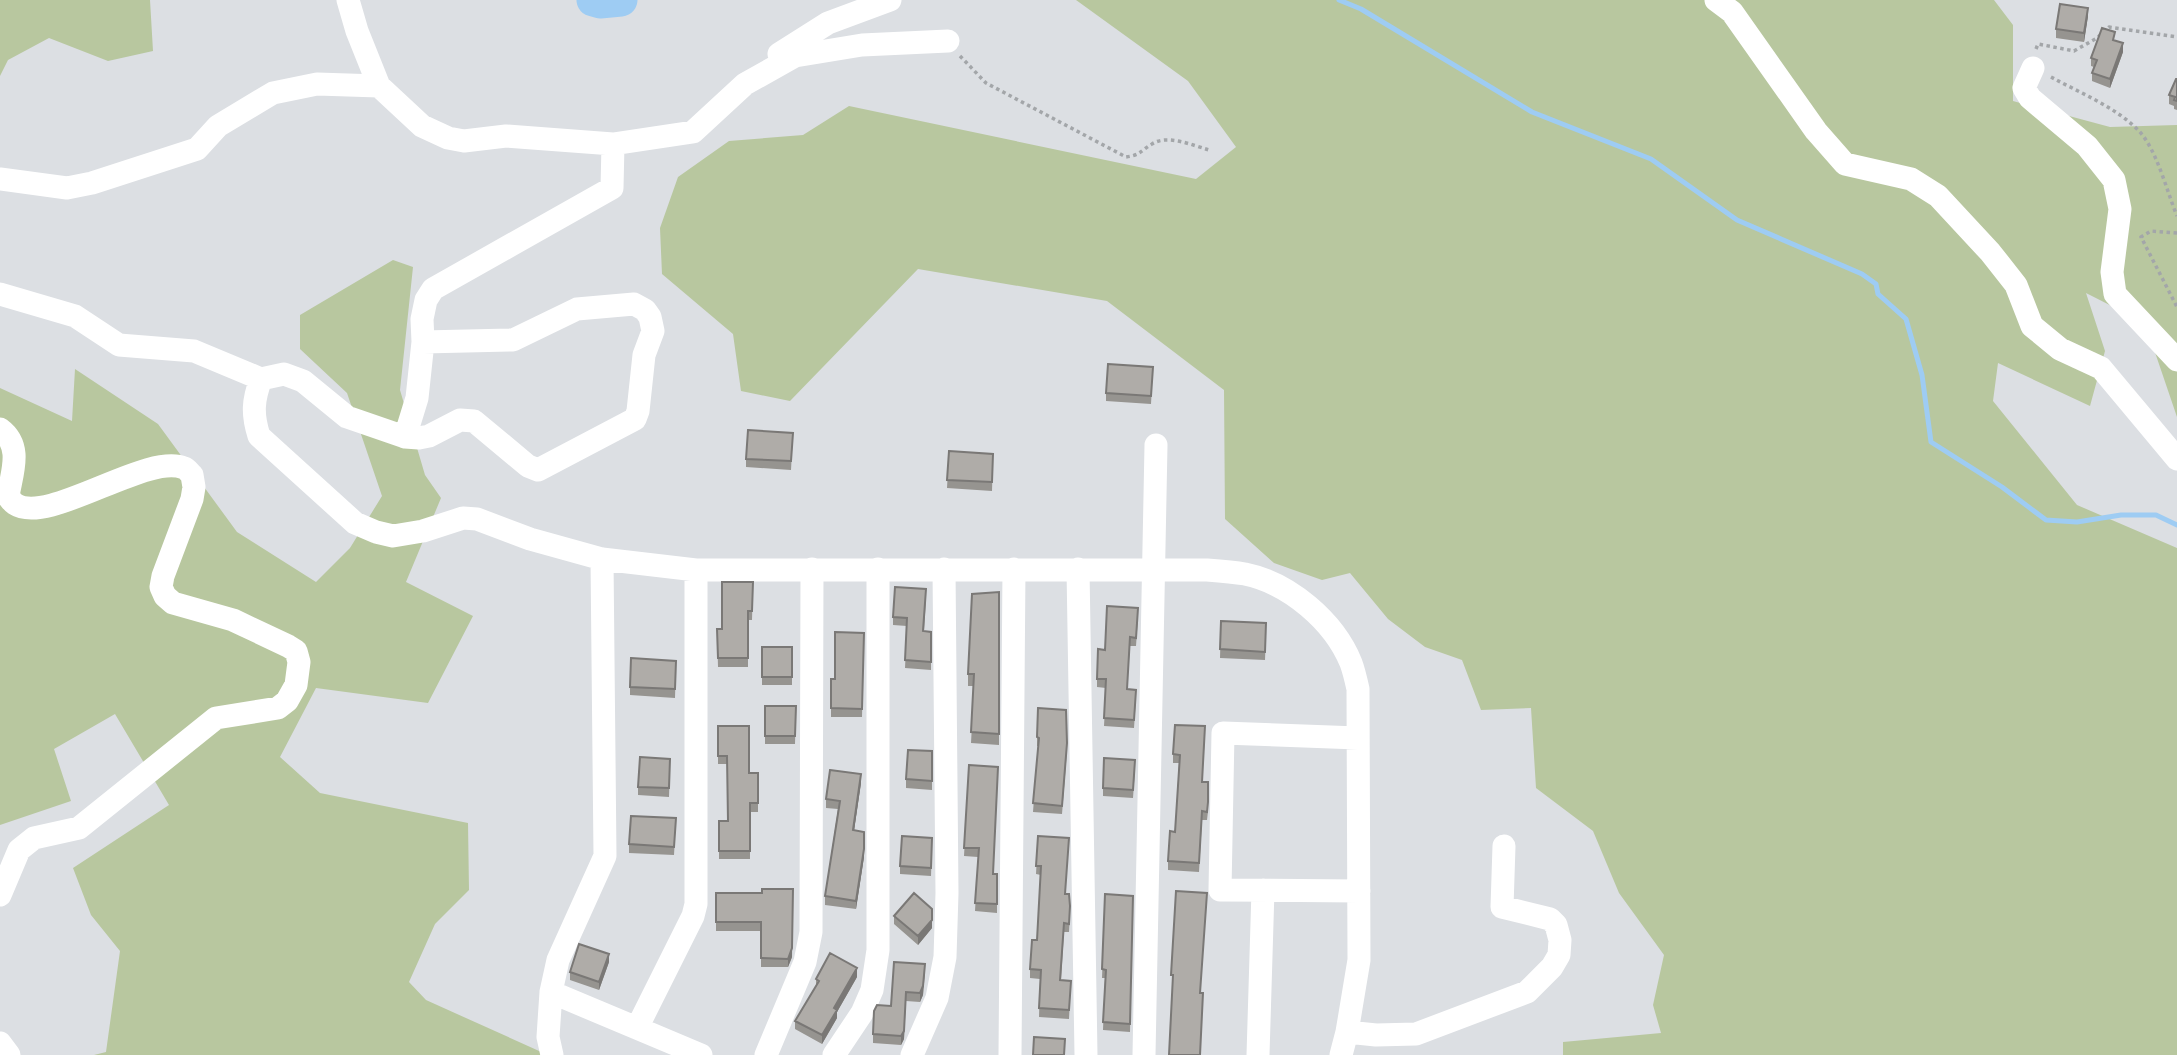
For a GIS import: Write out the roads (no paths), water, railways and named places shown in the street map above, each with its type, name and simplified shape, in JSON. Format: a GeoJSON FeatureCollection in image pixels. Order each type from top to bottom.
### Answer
{"type":"FeatureCollection","features":[{"type":"Feature","properties":{"kind":"street"},"geometry":{"type":"LineString","coordinates":[[348,0],[379,86],[422,126],[447,138],[464,141],[506,136],[613,144],[693,132],[745,84],[795,56],[862,45],[948,41]]}},
{"type":"Feature","properties":{"kind":"street"},"geometry":{"type":"LineString","coordinates":[[757,78],[761,65],[828,23],[890,0]]}},
{"type":"Feature","properties":{"kind":"street"},"geometry":{"type":"LineString","coordinates":[[1716,0],[1732,12],[1816,131],[1845,164],[1911,179],[1938,196],[1990,252],[2016,285],[2032,326],[2060,349],[2101,368],[2177,459]]}},
{"type":"Feature","properties":{"kind":"street"},"geometry":{"type":"LineString","coordinates":[[2033,68],[2024,89],[2030,98],[2087,146],[2114,180],[2120,209],[2112,272],[2115,294],[2177,359]]}},
{"type":"Feature","properties":{"kind":"street"},"geometry":{"type":"LineString","coordinates":[[0,179],[67,188],[92,183],[197,149],[218,126],[273,93],[317,84],[379,86]]}},
{"type":"Feature","properties":{"kind":"street"},"geometry":{"type":"LineString","coordinates":[[405,437],[418,398],[423,342],[422,319],[426,300],[433,289],[612,188],[613,144]]}},
{"type":"Feature","properties":{"kind":"street"},"geometry":{"type":"LineString","coordinates":[[0,294],[75,316],[119,345],[194,351],[261,379],[285,374],[303,381],[347,418],[405,437],[429,436],[460,420],[474,421],[528,466],[538,471],[635,419],[644,355],[652,339],[653,324],[640,307],[625,304],[571,311],[513,340],[423,342]]}},
{"type":"Feature","properties":{"kind":"street"},"geometry":{"type":"LineString","coordinates":[[261,379],[253,399],[254,420],[259,436],[355,523],[393,536],[423,531],[463,519],[477,519],[530,539],[602,559],[696,570],[1207,570],[1247,574],[1281,586],[1314,612],[1338,640],[1350,661],[1358,689],[1359,960],[1341,1055]]}},
{"type":"Feature","properties":{"kind":"street"},"geometry":{"type":"LineString","coordinates":[[0,429],[7,435],[15,453],[8,496],[15,505],[27,508],[53,505],[166,466],[184,467],[192,475],[194,487],[163,576],[161,587],[165,596],[173,603],[233,620],[288,646],[296,651],[299,662],[296,685],[287,701],[278,708],[216,718],[79,828],[34,838],[19,850],[0,895]]}},
{"type":"Feature","properties":{"kind":"street"},"geometry":{"type":"LineString","coordinates":[[1144,1055],[1156,445]]}},
{"type":"Feature","properties":{"kind":"street"},"geometry":{"type":"LineString","coordinates":[[552,1055],[548,1037],[551,992],[558,960],[605,856],[602,559]]}},
{"type":"Feature","properties":{"kind":"street"},"geometry":{"type":"LineString","coordinates":[[766,1055],[805,962],[811,932],[812,569]]}},
{"type":"Feature","properties":{"kind":"street"},"geometry":{"type":"LineString","coordinates":[[834,1055],[862,1013],[872,990],[878,950],[878,569]]}},
{"type":"Feature","properties":{"kind":"street"},"geometry":{"type":"LineString","coordinates":[[912,1055],[937,998],[945,957],[947,893],[944,569]]}},
{"type":"Feature","properties":{"kind":"street"},"geometry":{"type":"LineString","coordinates":[[1010,1055],[1014,569]]}},
{"type":"Feature","properties":{"kind":"street"},"geometry":{"type":"LineString","coordinates":[[1078,569],[1086,1055]]}},
{"type":"Feature","properties":{"kind":"street"},"geometry":{"type":"LineString","coordinates":[[638,1028],[694,916],[696,904],[696,570]]}},
{"type":"Feature","properties":{"kind":"street"},"geometry":{"type":"LineString","coordinates":[[1359,738],[1223,733],[1220,890],[1359,891]]}},
{"type":"Feature","properties":{"kind":"street"},"geometry":{"type":"LineString","coordinates":[[1347,1032],[1377,1045],[1416,1034],[1527,992],[1552,967],[1559,955],[1560,940],[1556,925],[1550,919],[1502,907],[1504,846]]}},
{"type":"Feature","properties":{"kind":"street"},"geometry":{"type":"LineString","coordinates":[[1258,1055],[1263,890]]}},
{"type":"Feature","properties":{"kind":"street"},"geometry":{"type":"LineString","coordinates":[[551,992],[702,1055]]}},
{"type":"Feature","properties":{"kind":"street"},"geometry":{"type":"LineString","coordinates":[[0,1043],[9,1055]]}},
{"type":"Feature","properties":{"kind":"waterway"},"geometry":{"type":"LineString","coordinates":[[593,0],[621,0]]}},
{"type":"Feature","properties":{"kind":"waterway"},"geometry":{"type":"LineString","coordinates":[[1339,0],[1361,9],[1532,112],[1651,159],[1737,220],[1862,274],[1876,284],[1878,294],[1906,319],[1922,375],[1931,442],[2002,487],[2046,520],[2077,522],[2121,515],[2156,515],[2177,525]]}}]}
